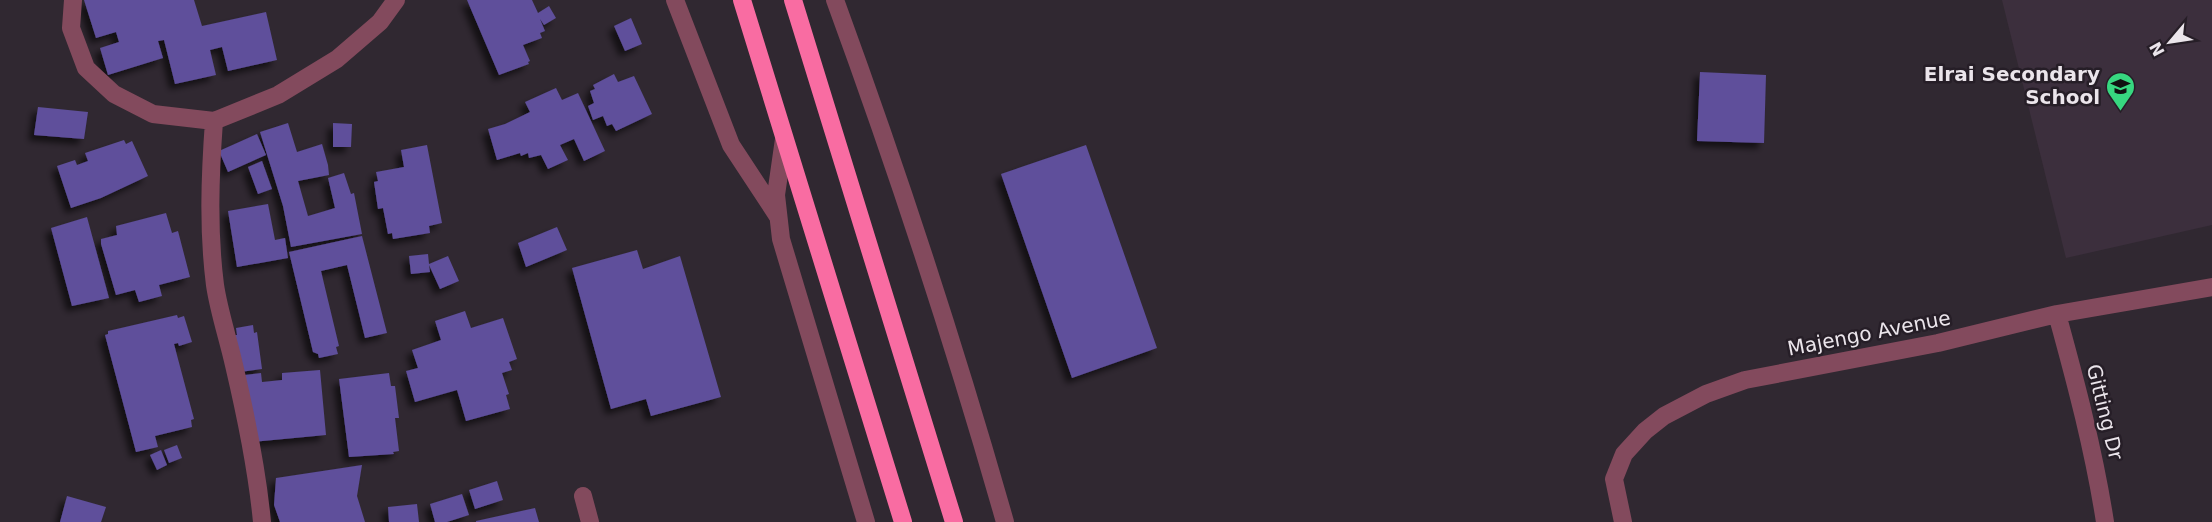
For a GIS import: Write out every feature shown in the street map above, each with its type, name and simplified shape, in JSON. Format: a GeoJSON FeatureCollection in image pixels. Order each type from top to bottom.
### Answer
{"type":"FeatureCollection","features":[{"type":"Feature","properties":{"kind":"highway"},"geometry":{"type":"LineString","coordinates":[[742,0],[903,522]]}},
{"type":"Feature","properties":{"kind":"highway"},"geometry":{"type":"LineString","coordinates":[[793,0],[954,522]]}},
{"type":"Feature","properties":{"kind":"street"},"geometry":{"type":"LineString","coordinates":[[73,0],[71,28],[86,68],[114,94],[153,114],[214,121],[278,95],[337,59],[380,22],[396,0]]}},
{"type":"Feature","properties":{"kind":"street"},"geometry":{"type":"LineString","coordinates":[[675,0],[731,145],[778,216]]}},
{"type":"Feature","properties":{"kind":"street"},"geometry":{"type":"LineString","coordinates":[[835,0],[892,156],[971,403],[1005,522]]}},
{"type":"Feature","properties":{"kind":"street"},"geometry":{"type":"LineString","coordinates":[[214,121],[210,183],[210,236],[216,287],[243,405],[260,496],[262,522]]}},
{"type":"Feature","properties":{"kind":"street"},"geometry":{"type":"LineString","coordinates":[[783,139],[776,195],[781,239],[866,522]]}},
{"type":"Feature","properties":{"kind":"street","name":"Majengo Avenue"},"geometry":{"type":"LineString","coordinates":[[1623,522],[1614,476],[1624,454],[1645,431],[1682,405],[1745,380],[1938,343],[2057,314],[2212,286]]}},
{"type":"Feature","properties":{"kind":"street","name":"Gitting Dr"},"geometry":{"type":"LineString","coordinates":[[2057,314],[2081,400],[2099,481],[2105,522]]}},
{"type":"Feature","properties":{"kind":"street"},"geometry":{"type":"LineString","coordinates":[[583,496],[590,522]]}},
{"type":"Feature","properties":{"kind":"shaded area","name":"Elrai Secondary School"},"geometry":{"type":"Polygon","coordinates":[[[2002,0],[2212,0],[2212,225],[2066,258],[2002,0]]]}},
{"type":"Feature","properties":{"kind":"building"},"geometry":{"type":"Polygon","coordinates":[[[84,0],[194,0],[202,26],[266,12],[277,60],[228,71],[222,47],[210,50],[216,75],[175,84],[164,40],[158,41],[163,58],[108,75],[100,48],[119,42],[116,32],[96,38],[84,0]]]}},
{"type":"Feature","properties":{"kind":"building"},"geometry":{"type":"Polygon","coordinates":[[[467,0],[532,0],[538,13],[549,6],[556,18],[544,25],[540,19],[545,31],[540,33],[542,38],[523,45],[530,61],[529,64],[499,75],[467,0]]]}},
{"type":"Feature","properties":{"kind":"building"},"geometry":{"type":"Polygon","coordinates":[[[631,18],[642,44],[625,51],[614,26],[631,18]]]}},
{"type":"Feature","properties":{"kind":"building"},"geometry":{"type":"Polygon","coordinates":[[[1700,72],[1766,75],[1764,143],[1697,141],[1700,72]]]}},
{"type":"Feature","properties":{"kind":"building"},"geometry":{"type":"Polygon","coordinates":[[[614,74],[618,82],[634,76],[652,114],[616,131],[612,124],[607,126],[603,116],[593,120],[588,106],[594,103],[590,91],[595,89],[593,85],[614,74]]]}},
{"type":"Feature","properties":{"kind":"building"},"geometry":{"type":"Polygon","coordinates":[[[556,88],[562,100],[578,93],[605,151],[584,161],[574,139],[560,145],[568,160],[548,169],[541,155],[529,158],[528,153],[521,156],[520,153],[497,160],[488,129],[530,112],[525,102],[556,88]]]}},
{"type":"Feature","properties":{"kind":"building"},"geometry":{"type":"Polygon","coordinates":[[[38,107],[88,112],[84,139],[34,135],[38,107]]]}},
{"type":"Feature","properties":{"kind":"building"},"geometry":{"type":"Polygon","coordinates":[[[288,123],[297,152],[322,144],[328,165],[329,175],[298,181],[308,216],[335,208],[328,178],[344,173],[351,194],[354,193],[362,234],[291,247],[283,206],[260,132],[288,123]]]}},
{"type":"Feature","properties":{"kind":"building"},"geometry":{"type":"Polygon","coordinates":[[[333,123],[352,124],[351,147],[333,147],[333,123]]]}},
{"type":"Feature","properties":{"kind":"building"},"geometry":{"type":"Polygon","coordinates":[[[257,134],[266,155],[228,172],[219,151],[257,134]]]}},
{"type":"Feature","properties":{"kind":"building"},"geometry":{"type":"Polygon","coordinates":[[[124,140],[126,144],[132,141],[148,176],[101,198],[71,208],[57,166],[75,160],[77,165],[88,161],[85,153],[124,140]]]}},
{"type":"Feature","properties":{"kind":"building"},"geometry":{"type":"Polygon","coordinates":[[[427,145],[442,223],[429,226],[430,233],[393,239],[392,233],[388,234],[383,208],[378,209],[374,182],[378,181],[376,172],[404,167],[401,150],[427,145]]]}},
{"type":"Feature","properties":{"kind":"building"},"geometry":{"type":"Polygon","coordinates":[[[1086,145],[1157,348],[1072,378],[1001,174],[1086,145]]]}},
{"type":"Feature","properties":{"kind":"building"},"geometry":{"type":"Polygon","coordinates":[[[262,161],[272,189],[258,194],[248,167],[262,161]]]}},
{"type":"Feature","properties":{"kind":"building"},"geometry":{"type":"Polygon","coordinates":[[[268,204],[275,240],[285,238],[288,258],[237,267],[228,211],[268,204]]]}},
{"type":"Feature","properties":{"kind":"building"},"geometry":{"type":"Polygon","coordinates":[[[166,213],[172,233],[178,231],[190,277],[159,285],[162,296],[139,302],[135,290],[116,295],[101,239],[117,235],[116,226],[166,213]]]}},
{"type":"Feature","properties":{"kind":"building"},"geometry":{"type":"Polygon","coordinates":[[[87,217],[109,298],[72,306],[51,228],[87,217]]]}},
{"type":"Feature","properties":{"kind":"building"},"geometry":{"type":"Polygon","coordinates":[[[557,227],[567,250],[526,267],[518,243],[557,227]]]}},
{"type":"Feature","properties":{"kind":"building"},"geometry":{"type":"Polygon","coordinates":[[[362,236],[387,333],[365,338],[347,265],[321,271],[339,346],[336,347],[338,354],[319,358],[318,354],[313,352],[289,252],[362,236]]]}},
{"type":"Feature","properties":{"kind":"building"},"geometry":{"type":"Polygon","coordinates":[[[637,250],[643,269],[680,256],[721,397],[651,416],[646,399],[611,409],[572,268],[637,250]]]}},
{"type":"Feature","properties":{"kind":"building"},"geometry":{"type":"Polygon","coordinates":[[[428,254],[429,264],[448,256],[459,281],[440,289],[429,265],[430,272],[411,274],[409,256],[428,254]]]}},
{"type":"Feature","properties":{"kind":"building"},"geometry":{"type":"Polygon","coordinates":[[[465,311],[471,328],[503,318],[517,359],[509,362],[512,370],[502,373],[509,394],[506,395],[510,409],[466,421],[457,390],[415,402],[406,371],[418,368],[412,350],[441,340],[435,321],[465,311]]]}},
{"type":"Feature","properties":{"kind":"building"},"geometry":{"type":"Polygon","coordinates":[[[177,315],[178,318],[184,316],[192,342],[179,346],[178,343],[174,344],[194,419],[191,420],[192,427],[155,436],[158,447],[136,452],[105,335],[108,331],[177,315]]]}},
{"type":"Feature","properties":{"kind":"building"},"geometry":{"type":"Polygon","coordinates":[[[253,325],[254,333],[257,332],[262,369],[240,372],[236,328],[253,325]]]}},
{"type":"Feature","properties":{"kind":"building"},"geometry":{"type":"Polygon","coordinates":[[[320,370],[326,435],[252,442],[245,375],[261,373],[262,382],[282,380],[282,373],[320,370]]]}},
{"type":"Feature","properties":{"kind":"building"},"geometry":{"type":"Polygon","coordinates":[[[389,373],[391,386],[395,386],[399,418],[395,418],[399,451],[393,452],[394,454],[349,457],[339,379],[389,373]]]}},
{"type":"Feature","properties":{"kind":"building"},"geometry":{"type":"Polygon","coordinates":[[[177,445],[182,458],[169,463],[164,450],[177,445]]]}},
{"type":"Feature","properties":{"kind":"building"},"geometry":{"type":"Polygon","coordinates":[[[161,450],[167,465],[157,470],[150,455],[161,450]]]}},
{"type":"Feature","properties":{"kind":"building"},"geometry":{"type":"Polygon","coordinates":[[[362,465],[357,496],[365,522],[280,522],[274,505],[276,478],[362,465]]]}},
{"type":"Feature","properties":{"kind":"building"},"geometry":{"type":"Polygon","coordinates":[[[497,481],[503,500],[475,509],[469,490],[497,481]]]}},
{"type":"Feature","properties":{"kind":"building"},"geometry":{"type":"Polygon","coordinates":[[[462,494],[469,515],[447,522],[435,522],[430,504],[462,494]]]}},
{"type":"Feature","properties":{"kind":"building"},"geometry":{"type":"Polygon","coordinates":[[[67,496],[106,507],[101,522],[60,522],[67,496]]]}},
{"type":"Feature","properties":{"kind":"building"},"geometry":{"type":"Polygon","coordinates":[[[417,504],[419,522],[389,522],[388,507],[417,504]]]}},
{"type":"Feature","properties":{"kind":"building"},"geometry":{"type":"Polygon","coordinates":[[[535,508],[539,522],[476,522],[476,521],[535,508]]]}},
{"type":"Feature","properties":{"kind":"place","name":"Elrai Secondary School"},"geometry":{"type":"Point","coordinates":[2121,112]}}]}
